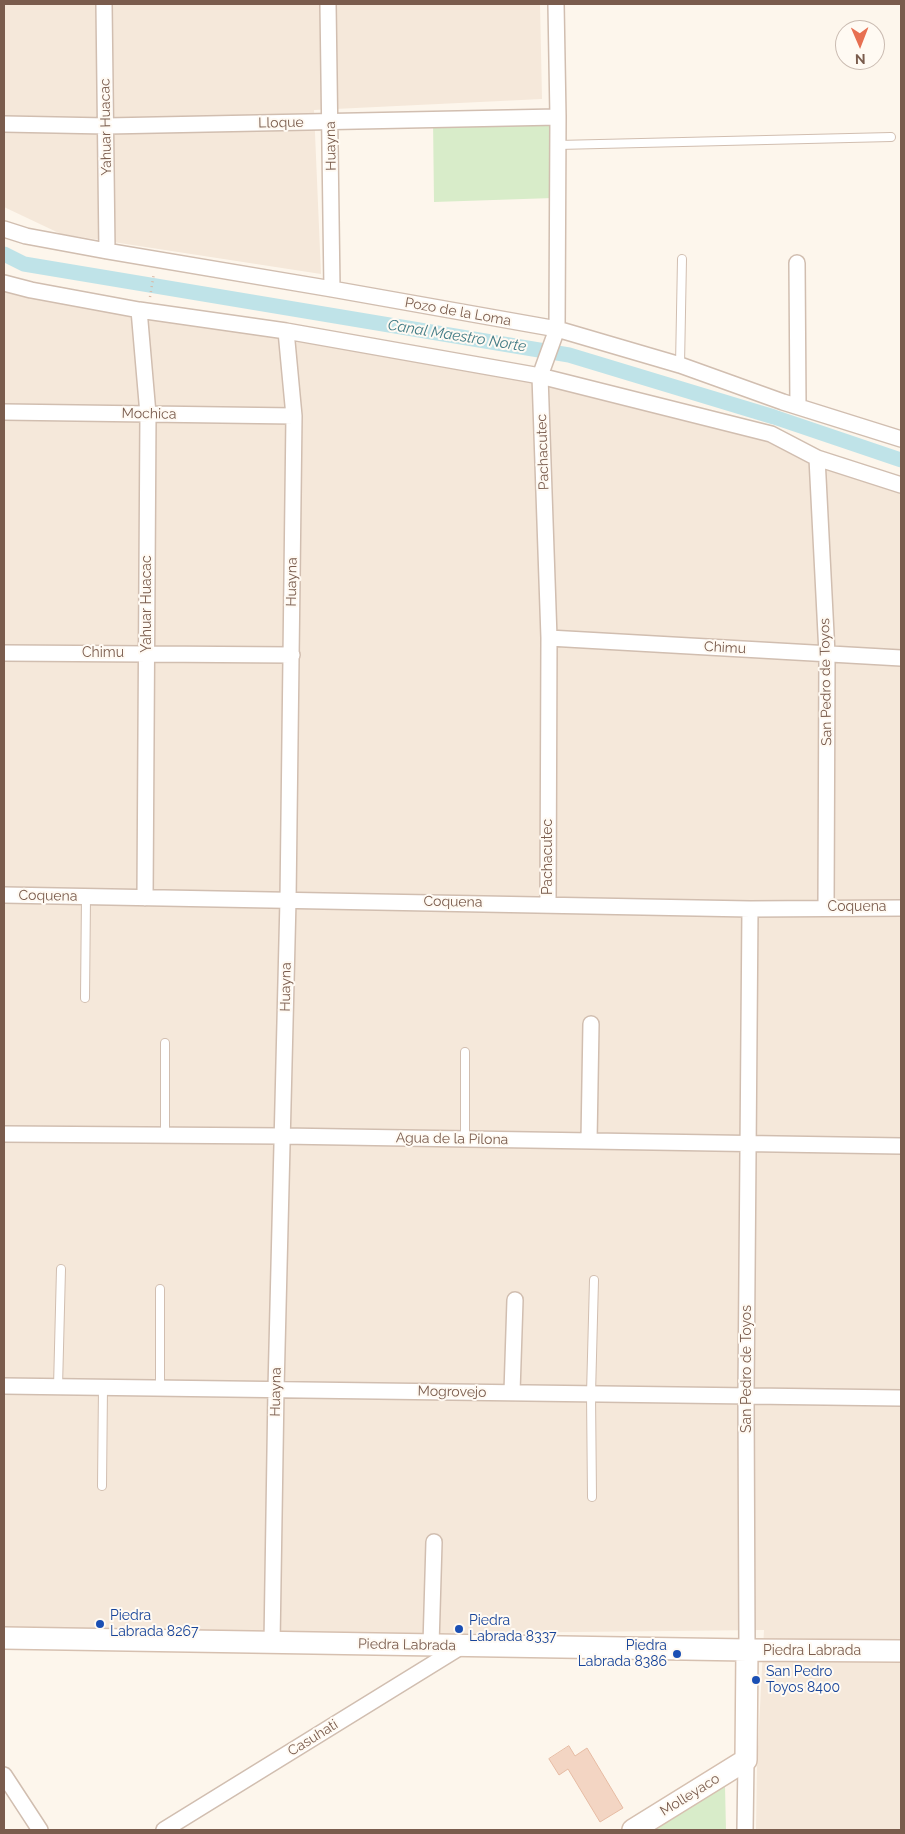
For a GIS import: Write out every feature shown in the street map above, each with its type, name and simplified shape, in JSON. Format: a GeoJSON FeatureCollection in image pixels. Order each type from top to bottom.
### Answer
{"type":"FeatureCollection","features":[{"type":"Feature","properties":{"kind":"main road","name":"Piedra Labrada"},"geometry":{"type":"LineString","coordinates":[[4,1638],[901,1651]]}},
{"type":"Feature","properties":{"kind":"main road","name":"San Pedro de Toyos"},"geometry":{"type":"LineString","coordinates":[[746,1760],[747,1650]]}},
{"type":"Feature","properties":{"kind":"main road","name":"Molleyaco"},"geometry":{"type":"LineString","coordinates":[[633,1830],[746,1760]]}},
{"type":"Feature","properties":{"kind":"street","name":"Yahuar Huacac"},"geometry":{"type":"LineString","coordinates":[[104,4],[108,251]]}},
{"type":"Feature","properties":{"kind":"street","name":"Huayna"},"geometry":{"type":"LineString","coordinates":[[328,4],[332,289]]}},
{"type":"Feature","properties":{"kind":"street","name":"Pachacutec"},"geometry":{"type":"LineString","coordinates":[[548,904],[549,638],[540,376],[557,329],[558,116],[556,4]]}},
{"type":"Feature","properties":{"kind":"street","name":"Lloque"},"geometry":{"type":"LineString","coordinates":[[4,124],[107,126],[558,116]]}},
{"type":"Feature","properties":{"kind":"street","name":"Pozo de la Loma"},"geometry":{"type":"LineString","coordinates":[[4,228],[26,236],[108,251],[557,329],[680,365],[901,439]]}},
{"type":"Feature","properties":{"kind":"street"},"geometry":{"type":"LineString","coordinates":[[797,263],[798,406]]}},
{"type":"Feature","properties":{"kind":"street"},"geometry":{"type":"LineString","coordinates":[[4,283],[31,290],[144,306],[540,376],[771,434],[817,458],[901,485]]}},
{"type":"Feature","properties":{"kind":"street","name":"Yahuar Huacac"},"geometry":{"type":"LineString","coordinates":[[144,306],[148,414],[145,898]]}},
{"type":"Feature","properties":{"kind":"street","name":"Huayna"},"geometry":{"type":"LineString","coordinates":[[272,1642],[292,655],[294,416],[286,332]]}},
{"type":"Feature","properties":{"kind":"street","name":"Mochica"},"geometry":{"type":"LineString","coordinates":[[4,412],[294,416]]}},
{"type":"Feature","properties":{"kind":"street","name":"San Pedro de Toyos"},"geometry":{"type":"LineString","coordinates":[[817,458],[828,654],[826,907]]}},
{"type":"Feature","properties":{"kind":"street","name":"Chimu"},"geometry":{"type":"LineString","coordinates":[[549,638],[901,658]]}},
{"type":"Feature","properties":{"kind":"street","name":"Chimu"},"geometry":{"type":"LineString","coordinates":[[4,652],[292,655]]}},
{"type":"Feature","properties":{"kind":"street","name":"Coquena"},"geometry":{"type":"LineString","coordinates":[[4,895],[750,908],[901,908]]}},
{"type":"Feature","properties":{"kind":"street","name":"San Pedro de Toyos"},"geometry":{"type":"LineString","coordinates":[[747,1650],[746,1396],[750,908]]}},
{"type":"Feature","properties":{"kind":"street"},"geometry":{"type":"LineString","coordinates":[[590,1141],[591,1024]]}},
{"type":"Feature","properties":{"kind":"street","name":"Agua de la Pilona"},"geometry":{"type":"LineString","coordinates":[[4,1134],[282,1136],[901,1146]]}},
{"type":"Feature","properties":{"kind":"street"},"geometry":{"type":"LineString","coordinates":[[512,1392],[515,1300]]}},
{"type":"Feature","properties":{"kind":"street","name":"Mogrovejo"},"geometry":{"type":"LineString","coordinates":[[4,1386],[901,1398]]}},
{"type":"Feature","properties":{"kind":"street"},"geometry":{"type":"LineString","coordinates":[[431,1645],[434,1542]]}},
{"type":"Feature","properties":{"kind":"street","name":"Casuhati"},"geometry":{"type":"LineString","coordinates":[[164,1830],[462,1646]]}},
{"type":"Feature","properties":{"kind":"street","name":"San Pedro de Toyos"},"geometry":{"type":"LineString","coordinates":[[745,1830],[746,1760]]}},
{"type":"Feature","properties":{"kind":"street"},"geometry":{"type":"LineString","coordinates":[[4,1775],[40,1830]]}},
{"type":"Feature","properties":{"kind":"lane"},"geometry":{"type":"LineString","coordinates":[[558,145],[890,137]]}},
{"type":"Feature","properties":{"kind":"lane"},"geometry":{"type":"LineString","coordinates":[[680,365],[682,259]]}},
{"type":"Feature","properties":{"kind":"lane"},"geometry":{"type":"LineString","coordinates":[[85,998],[86,897]]}},
{"type":"Feature","properties":{"kind":"lane"},"geometry":{"type":"LineString","coordinates":[[165,1043],[165,1136]]}},
{"type":"Feature","properties":{"kind":"lane"},"geometry":{"type":"LineString","coordinates":[[465,1052],[465,1140]]}},
{"type":"Feature","properties":{"kind":"lane"},"geometry":{"type":"LineString","coordinates":[[58,1387],[61,1269]]}},
{"type":"Feature","properties":{"kind":"lane"},"geometry":{"type":"LineString","coordinates":[[592,1497],[591,1394],[594,1280]]}},
{"type":"Feature","properties":{"kind":"lane"},"geometry":{"type":"LineString","coordinates":[[160,1289],[160,1388]]}},
{"type":"Feature","properties":{"kind":"lane"},"geometry":{"type":"LineString","coordinates":[[102,1486],[103,1387]]}},
{"type":"Feature","properties":{"kind":"path"},"geometry":{"type":"LineString","coordinates":[[144,306],[154,269]]}},
{"type":"Feature","properties":{"kind":"shaded area"},"geometry":{"type":"Polygon","coordinates":[[[4,4],[540,4],[542,99],[314,110],[321,274],[61,234],[4,207],[4,4]]]}},
{"type":"Feature","properties":{"kind":"shaded area"},"geometry":{"type":"Polygon","coordinates":[[[4,276],[34,284],[142,304],[544,370],[901,480],[901,1830],[756,1830],[757,1766],[764,1630],[4,1638],[4,276]]]}},
{"type":"Feature","properties":{"kind":"green space"},"geometry":{"type":"Polygon","coordinates":[[[553,117],[553,198],[434,202],[433,119],[553,117]]]}},
{"type":"Feature","properties":{"kind":"green space"},"geometry":{"type":"Polygon","coordinates":[[[725,1786],[726,1830],[638,1830],[725,1786]]]}},
{"type":"Feature","properties":{"kind":"building"},"geometry":{"type":"Polygon","coordinates":[[[569,1746],[575,1756],[587,1748],[623,1808],[600,1822],[568,1769],[559,1775],[549,1759],[569,1746]]]}},
{"type":"Feature","properties":{"kind":"waterway","name":"Canal Maestro Norte"},"geometry":{"type":"LineString","coordinates":[[4,254],[24,264],[569,355],[774,417],[901,460]]}},
{"type":"Feature","properties":{"kind":"place","name":"Piedra Labrada 8267"},"geometry":{"type":"Point","coordinates":[100,1624]}},
{"type":"Feature","properties":{"kind":"place","name":"Piedra Labrada 8337"},"geometry":{"type":"Point","coordinates":[459,1629]}},
{"type":"Feature","properties":{"kind":"place","name":"Piedra Labrada 8386"},"geometry":{"type":"Point","coordinates":[677,1654]}},
{"type":"Feature","properties":{"kind":"place","name":"San Pedro Toyos 8400"},"geometry":{"type":"Point","coordinates":[756,1680]}}]}
